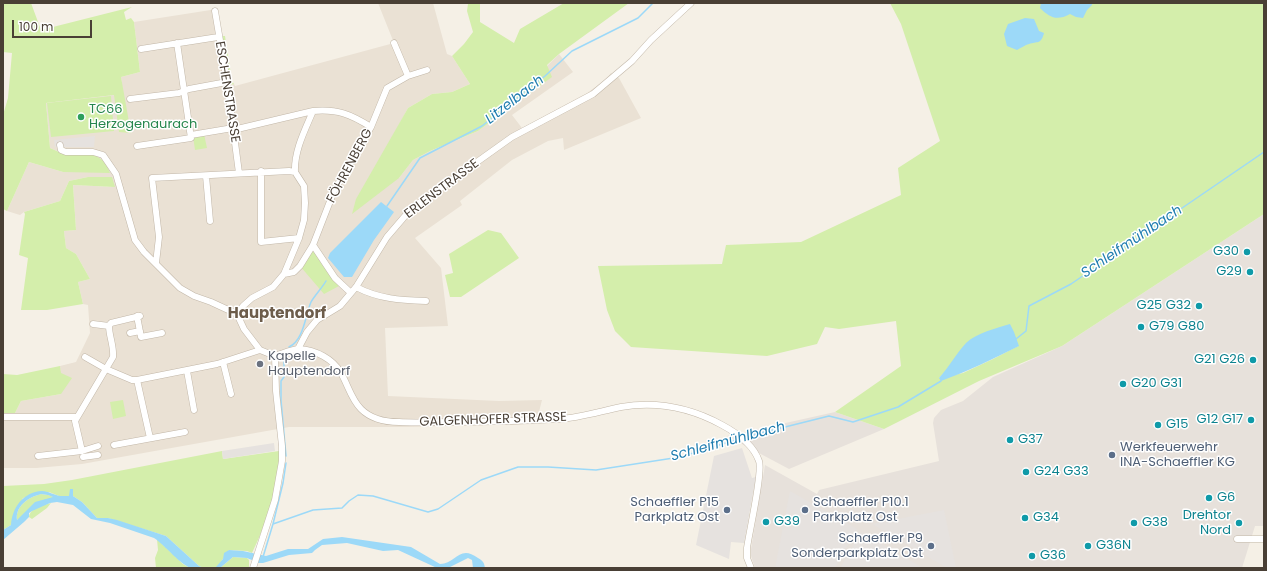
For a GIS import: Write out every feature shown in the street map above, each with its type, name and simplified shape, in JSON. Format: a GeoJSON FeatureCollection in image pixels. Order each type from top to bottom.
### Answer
{"type":"FeatureCollection","features":[{"type":"Feature","properties":{"kind":"street","name":"ERLENSTRASSE"},"geometry":{"type":"LineString","coordinates":[[298,349],[307,332],[317,320],[340,306],[351,294],[387,237],[411,209],[512,137],[592,94],[632,61],[651,40],[691,3]]}},
{"type":"Feature","properties":{"kind":"street","name":"ESCHENSTRASSE"},"geometry":{"type":"LineString","coordinates":[[215,11],[239,173]]}},
{"type":"Feature","properties":{"kind":"street"},"geometry":{"type":"LineString","coordinates":[[141,49],[218,37]]}},
{"type":"Feature","properties":{"kind":"street"},"geometry":{"type":"LineString","coordinates":[[394,43],[408,76]]}},
{"type":"Feature","properties":{"kind":"street"},"geometry":{"type":"LineString","coordinates":[[177,44],[191,135]]}},
{"type":"Feature","properties":{"kind":"street","name":"FÖHRENBERG"},"geometry":{"type":"LineString","coordinates":[[284,274],[294,272],[300,266],[313,245],[334,191],[371,127],[387,88],[408,76],[427,70]]}},
{"type":"Feature","properties":{"kind":"street"},"geometry":{"type":"LineString","coordinates":[[130,100],[179,93],[189,88],[226,82]]}},
{"type":"Feature","properties":{"kind":"street"},"geometry":{"type":"LineString","coordinates":[[137,146],[191,138],[191,135],[233,129],[313,111],[329,110],[353,116],[371,127]]}},
{"type":"Feature","properties":{"kind":"street"},"geometry":{"type":"LineString","coordinates":[[236,314],[252,298],[273,287],[284,274],[299,238],[304,220],[304,186],[295,172],[294,162],[313,111]]}},
{"type":"Feature","properties":{"kind":"street"},"geometry":{"type":"LineString","coordinates":[[60,145],[61,150],[66,152],[93,152],[103,155],[116,174],[135,240],[144,252],[180,288],[194,296],[236,314],[244,329],[260,350],[275,356],[298,349]]}},
{"type":"Feature","properties":{"kind":"street"},"geometry":{"type":"LineString","coordinates":[[156,263],[159,237],[152,178],[206,176],[261,171],[289,170],[295,172]]}},
{"type":"Feature","properties":{"kind":"street"},"geometry":{"type":"LineString","coordinates":[[261,171],[261,242],[299,238]]}},
{"type":"Feature","properties":{"kind":"street"},"geometry":{"type":"LineString","coordinates":[[206,176],[210,221]]}},
{"type":"Feature","properties":{"kind":"street"},"geometry":{"type":"LineString","coordinates":[[313,245],[335,278],[351,294]]}},
{"type":"Feature","properties":{"kind":"street"},"geometry":{"type":"LineString","coordinates":[[356,287],[381,297],[426,301]]}},
{"type":"Feature","properties":{"kind":"street"},"geometry":{"type":"LineString","coordinates":[[93,324],[109,326],[111,323],[139,316],[141,337],[162,333]]}},
{"type":"Feature","properties":{"kind":"street"},"geometry":{"type":"LineString","coordinates":[[82,454],[75,421],[113,357],[109,326]]}},
{"type":"Feature","properties":{"kind":"street"},"geometry":{"type":"LineString","coordinates":[[130,333],[140,331]]}},
{"type":"Feature","properties":{"kind":"street","name":"GALGENHOFER STRASSE"},"geometry":{"type":"LineString","coordinates":[[298,349],[314,352],[336,364],[342,374],[349,392],[360,408],[371,416],[383,421],[495,422],[549,420],[565,419],[622,407],[641,405],[657,405],[691,411],[714,420],[745,441],[760,462],[746,558],[751,568]]}},
{"type":"Feature","properties":{"kind":"street"},"geometry":{"type":"LineString","coordinates":[[85,357],[106,369],[132,380],[137,380],[188,371],[260,350]]}},
{"type":"Feature","properties":{"kind":"street"},"geometry":{"type":"LineString","coordinates":[[254,567],[275,500],[282,460],[282,446],[276,391],[275,356]]}},
{"type":"Feature","properties":{"kind":"street"},"geometry":{"type":"LineString","coordinates":[[223,362],[231,394]]}},
{"type":"Feature","properties":{"kind":"street"},"geometry":{"type":"LineString","coordinates":[[188,371],[194,410]]}},
{"type":"Feature","properties":{"kind":"street"},"geometry":{"type":"LineString","coordinates":[[137,380],[150,438]]}},
{"type":"Feature","properties":{"kind":"street"},"geometry":{"type":"LineString","coordinates":[[3,416],[76,418]]}},
{"type":"Feature","properties":{"kind":"street"},"geometry":{"type":"LineString","coordinates":[[114,445],[185,432]]}},
{"type":"Feature","properties":{"kind":"street"},"geometry":{"type":"LineString","coordinates":[[82,454],[98,446]]}},
{"type":"Feature","properties":{"kind":"street"},"geometry":{"type":"LineString","coordinates":[[38,456],[82,454],[98,455]]}},
{"type":"Feature","properties":{"kind":"street"},"geometry":{"type":"LineString","coordinates":[[1237,539],[1264,539]]}},
{"type":"Feature","properties":{"kind":"shaded area"},"geometry":{"type":"Polygon","coordinates":[[[378,3],[433,3],[447,54],[452,56],[470,84],[452,92],[432,94],[408,108],[392,138],[399,178],[413,160],[430,151],[478,131],[551,77],[547,66],[559,54],[573,72],[512,115],[522,128],[587,93],[604,81],[611,73],[619,78],[641,118],[564,150],[563,138],[548,141],[512,160],[460,201],[462,205],[415,238],[441,268],[448,326],[385,328],[388,396],[499,401],[542,400],[536,424],[408,427],[289,427],[82,464],[36,468],[3,468],[3,413],[15,413],[21,401],[61,394],[60,366],[76,362],[90,333],[88,305],[83,304],[78,282],[90,279],[76,254],[66,248],[64,231],[76,230],[73,185],[115,187],[88,177],[69,181],[60,201],[24,212],[20,215],[7,211],[29,162],[63,172],[95,155],[59,152],[50,148],[46,103],[123,94],[121,77],[140,72],[134,22],[217,9],[230,85],[234,84],[235,86],[394,43],[378,3]]]}},
{"type":"Feature","properties":{"kind":"shaded area"},"geometry":{"type":"Polygon","coordinates":[[[95,136],[94,147],[55,147],[54,140],[95,136]]]}},
{"type":"Feature","properties":{"kind":"shaded area"},"geometry":{"type":"Polygon","coordinates":[[[1264,214],[1264,526],[1255,526],[1242,568],[755,568],[751,556],[751,549],[765,465],[817,494],[819,490],[939,461],[933,423],[934,418],[941,410],[963,401],[993,377],[1062,346],[1264,214]]]}},
{"type":"Feature","properties":{"kind":"shaded area"},"geometry":{"type":"Polygon","coordinates":[[[835,412],[884,429],[789,469],[727,436],[835,412]]]}},
{"type":"Feature","properties":{"kind":"shaded area"},"geometry":{"type":"Polygon","coordinates":[[[274,443],[275,451],[223,459],[222,451],[274,443]]]}},
{"type":"Feature","properties":{"kind":"shaded area","name":"Schaeffler P15 Parkplatz Ost"},"geometry":{"type":"Polygon","coordinates":[[[742,448],[752,478],[756,477],[744,543],[731,542],[729,559],[696,545],[714,456],[742,448]]]}},
{"type":"Feature","properties":{"kind":"shaded area","name":"Schaeffler P10.1 Parkplatz Ost"},"geometry":{"type":"Polygon","coordinates":[[[790,491],[857,529],[835,568],[775,568],[790,491]]]}},
{"type":"Feature","properties":{"kind":"shaded area","name":"Schaeffler P9 Sonderparkplatz Ost"},"geometry":{"type":"Polygon","coordinates":[[[944,510],[956,568],[947,568],[872,524],[944,510]]]}},
{"type":"Feature","properties":{"kind":"shaded area"},"geometry":{"type":"Polygon","coordinates":[[[861,532],[923,568],[840,568],[861,532]]]}},
{"type":"Feature","properties":{"kind":"green space"},"geometry":{"type":"Polygon","coordinates":[[[3,3],[31,3],[41,30],[132,7],[124,12],[126,20],[131,18],[134,22],[140,72],[121,77],[131,133],[119,132],[114,95],[46,103],[50,148],[59,152],[95,155],[105,162],[110,173],[63,172],[29,162],[7,211],[3,209],[3,115],[8,98],[12,53],[3,52],[3,3]]]}},
{"type":"Feature","properties":{"kind":"green space"},"geometry":{"type":"Polygon","coordinates":[[[480,3],[480,22],[514,43],[520,29],[564,3],[629,3],[559,54],[547,65],[552,77],[478,131],[430,151],[413,160],[399,178],[352,214],[356,199],[408,108],[432,94],[452,92],[470,84],[452,56],[473,32],[467,11],[468,4],[480,3]]]}},
{"type":"Feature","properties":{"kind":"green space"},"geometry":{"type":"Polygon","coordinates":[[[890,3],[1264,3],[1264,214],[1062,346],[979,381],[884,429],[835,412],[901,366],[896,321],[839,329],[825,327],[817,344],[767,356],[631,347],[615,331],[607,310],[598,266],[722,264],[726,245],[801,242],[901,195],[898,168],[940,141],[901,24],[890,3]],[[968,342],[947,370],[939,378],[963,373],[1018,346],[968,342]]]}},
{"type":"Feature","properties":{"kind":"green space"},"geometry":{"type":"Polygon","coordinates":[[[221,36],[225,36],[232,81],[234,84],[229,85],[221,36]]]}},
{"type":"Feature","properties":{"kind":"green space","name":"TC66 Herzogenaurach"},"geometry":{"type":"Polygon","coordinates":[[[111,96],[114,131],[51,137],[47,103],[111,96]]]}},
{"type":"Feature","properties":{"kind":"green space"},"geometry":{"type":"Polygon","coordinates":[[[204,134],[207,148],[195,150],[193,136],[204,134]]]}},
{"type":"Feature","properties":{"kind":"green space"},"geometry":{"type":"Polygon","coordinates":[[[88,177],[112,177],[115,187],[73,185],[76,230],[64,231],[66,248],[76,254],[90,279],[78,282],[83,304],[47,310],[21,310],[28,258],[19,255],[25,214],[24,212],[60,201],[69,181],[88,177]]]}},
{"type":"Feature","properties":{"kind":"green space"},"geometry":{"type":"Polygon","coordinates":[[[488,230],[501,233],[519,258],[461,297],[450,297],[445,275],[453,273],[449,254],[488,230]]]}},
{"type":"Feature","properties":{"kind":"green space"},"geometry":{"type":"Polygon","coordinates":[[[313,245],[339,286],[324,294],[300,266],[313,245]]]}},
{"type":"Feature","properties":{"kind":"green space"},"geometry":{"type":"Polygon","coordinates":[[[60,366],[61,373],[72,378],[61,394],[21,401],[15,413],[3,413],[3,374],[17,375],[60,366]]]}},
{"type":"Feature","properties":{"kind":"green space"},"geometry":{"type":"Polygon","coordinates":[[[123,400],[126,416],[113,419],[110,402],[123,400]]]}},
{"type":"Feature","properties":{"kind":"green space"},"geometry":{"type":"Polygon","coordinates":[[[222,451],[223,459],[279,451],[279,464],[278,477],[272,504],[252,553],[247,551],[229,550],[216,568],[204,568],[199,566],[166,536],[108,518],[97,518],[82,502],[73,496],[73,489],[70,496],[59,496],[49,492],[23,498],[11,525],[3,530],[3,486],[44,484],[72,480],[222,451]]]}},
{"type":"Feature","properties":{"kind":"green space"},"geometry":{"type":"Polygon","coordinates":[[[41,494],[54,497],[17,520],[18,510],[21,506],[32,497],[41,494]]]}},
{"type":"Feature","properties":{"kind":"green space"},"geometry":{"type":"Polygon","coordinates":[[[51,503],[47,508],[32,519],[29,517],[34,509],[51,503]]]}},
{"type":"Feature","properties":{"kind":"green space"},"geometry":{"type":"Polygon","coordinates":[[[157,539],[183,564],[190,568],[156,568],[155,558],[158,550],[157,539]]]}},
{"type":"Feature","properties":{"kind":"green space"},"geometry":{"type":"Polygon","coordinates":[[[233,557],[247,558],[249,560],[249,568],[220,568],[233,557]]]}},
{"type":"Feature","properties":{"kind":"water"},"geometry":{"type":"Polygon","coordinates":[[[1041,3],[1092,3],[1092,5],[1087,10],[1083,18],[1070,14],[1057,18],[1050,16],[1040,8],[1041,3]]]}},
{"type":"Feature","properties":{"kind":"water"},"geometry":{"type":"Polygon","coordinates":[[[1025,18],[1034,19],[1039,31],[1044,33],[1042,39],[1017,50],[1007,46],[1004,34],[1008,24],[1025,18]]]}},
{"type":"Feature","properties":{"kind":"water"},"geometry":{"type":"Polygon","coordinates":[[[381,202],[394,212],[374,240],[352,277],[344,277],[328,258],[330,253],[381,202]]]}},
{"type":"Feature","properties":{"kind":"water"},"geometry":{"type":"Polygon","coordinates":[[[1010,324],[1019,346],[980,365],[941,381],[939,378],[962,347],[970,339],[987,331],[1010,324]]]}},
{"type":"Feature","properties":{"kind":"water"},"geometry":{"type":"Polygon","coordinates":[[[70,489],[73,489],[73,496],[82,502],[97,518],[117,520],[166,536],[199,566],[204,568],[192,568],[183,564],[154,538],[110,523],[91,519],[73,505],[57,502],[50,503],[29,513],[29,517],[3,540],[3,530],[11,525],[16,507],[29,494],[42,491],[60,496],[69,496],[70,489]],[[36,495],[24,503],[18,510],[17,520],[35,502],[53,497],[48,495],[36,495]]]}},
{"type":"Feature","properties":{"kind":"water"},"geometry":{"type":"Polygon","coordinates":[[[342,537],[411,547],[440,564],[450,561],[462,554],[472,554],[484,563],[485,568],[473,568],[472,560],[468,558],[448,568],[437,568],[398,550],[383,551],[347,543],[322,545],[312,553],[289,555],[263,563],[247,558],[233,557],[220,568],[215,568],[223,559],[224,553],[229,550],[243,551],[266,556],[288,549],[308,549],[323,539],[342,537]]]}},
{"type":"Feature","properties":{"kind":"waterway","name":"Litzelbach"},"geometry":{"type":"LineString","coordinates":[[387,206],[420,158],[482,126],[545,76],[572,51],[638,18],[653,3]]}},
{"type":"Feature","properties":{"kind":"waterway","name":"Schleifmühlbach"},"geometry":{"type":"LineString","coordinates":[[1016,339],[1026,331],[1029,306],[1071,284],[1264,152]]}},
{"type":"Feature","properties":{"kind":"waterway","name":"Litzelbach"},"geometry":{"type":"LineString","coordinates":[[289,347],[298,339],[311,302],[326,281]]}},
{"type":"Feature","properties":{"kind":"waterway","name":"Litzelbach"},"geometry":{"type":"LineString","coordinates":[[284,359],[284,377],[281,381],[281,400],[286,456]]}},
{"type":"Feature","properties":{"kind":"waterway","name":"Schleifmühlbach"},"geometry":{"type":"LineString","coordinates":[[745,437],[829,416],[853,422],[898,407],[941,381]]}},
{"type":"Feature","properties":{"kind":"waterway","name":"Schleifmühlbach"},"geometry":{"type":"LineString","coordinates":[[263,557],[273,524],[313,510],[342,508],[358,495],[373,496],[428,512],[438,509],[481,480],[518,467],[596,470],[680,457],[739,439]]}},
{"type":"Feature","properties":{"kind":"waterway","name":"Litzelbach"},"geometry":{"type":"LineString","coordinates":[[273,524],[283,483],[286,463]]}},
{"type":"Feature","properties":{"kind":"place","name":"TC66 Herzogenaurach"},"geometry":{"type":"Point","coordinates":[81,117]}},
{"type":"Feature","properties":{"kind":"place","name":"G30"},"geometry":{"type":"Point","coordinates":[1247,252]}},
{"type":"Feature","properties":{"kind":"place","name":"G29"},"geometry":{"type":"Point","coordinates":[1250,272]}},
{"type":"Feature","properties":{"kind":"place","name":"G25 G32"},"geometry":{"type":"Point","coordinates":[1199,306]}},
{"type":"Feature","properties":{"kind":"place","name":"G79 G80"},"geometry":{"type":"Point","coordinates":[1141,327]}},
{"type":"Feature","properties":{"kind":"place","name":"G21 G26"},"geometry":{"type":"Point","coordinates":[1253,360]}},
{"type":"Feature","properties":{"kind":"place","name":"Kapelle Hauptendorf"},"geometry":{"type":"Point","coordinates":[260,364]}},
{"type":"Feature","properties":{"kind":"place","name":"G20 G31"},"geometry":{"type":"Point","coordinates":[1123,384]}},
{"type":"Feature","properties":{"kind":"place","name":"G12 G17"},"geometry":{"type":"Point","coordinates":[1251,420]}},
{"type":"Feature","properties":{"kind":"place","name":"G15"},"geometry":{"type":"Point","coordinates":[1158,425]}},
{"type":"Feature","properties":{"kind":"place","name":"G37"},"geometry":{"type":"Point","coordinates":[1010,440]}},
{"type":"Feature","properties":{"kind":"place","name":"Werkfeuerwehr INA-Schaeffler KG"},"geometry":{"type":"Point","coordinates":[1112,455]}},
{"type":"Feature","properties":{"kind":"place","name":"G24 G33"},"geometry":{"type":"Point","coordinates":[1026,472]}},
{"type":"Feature","properties":{"kind":"place","name":"G6"},"geometry":{"type":"Point","coordinates":[1209,498]}},
{"type":"Feature","properties":{"kind":"place","name":"Schaeffler P15 Parkplatz Ost"},"geometry":{"type":"Point","coordinates":[727,510]}},
{"type":"Feature","properties":{"kind":"place","name":"Schaeffler P10.1 Parkplatz Ost"},"geometry":{"type":"Point","coordinates":[805,510]}},
{"type":"Feature","properties":{"kind":"place","name":"G34"},"geometry":{"type":"Point","coordinates":[1025,518]}},
{"type":"Feature","properties":{"kind":"place","name":"G39"},"geometry":{"type":"Point","coordinates":[766,522]}},
{"type":"Feature","properties":{"kind":"place","name":"G38"},"geometry":{"type":"Point","coordinates":[1134,523]}},
{"type":"Feature","properties":{"kind":"place","name":"Drehtor Nord"},"geometry":{"type":"Point","coordinates":[1239,523]}},
{"type":"Feature","properties":{"kind":"place","name":"Schaeffler P9 Sonderparkplatz Ost"},"geometry":{"type":"Point","coordinates":[931,546]}},
{"type":"Feature","properties":{"kind":"place","name":"G36N"},"geometry":{"type":"Point","coordinates":[1088,546]}},
{"type":"Feature","properties":{"kind":"place","name":"G36"},"geometry":{"type":"Point","coordinates":[1032,556]}},
{"type":"Feature","properties":{"kind":"district","name":"Hauptendorf"},"geometry":{"type":"Point","coordinates":[277,314]}}]}
